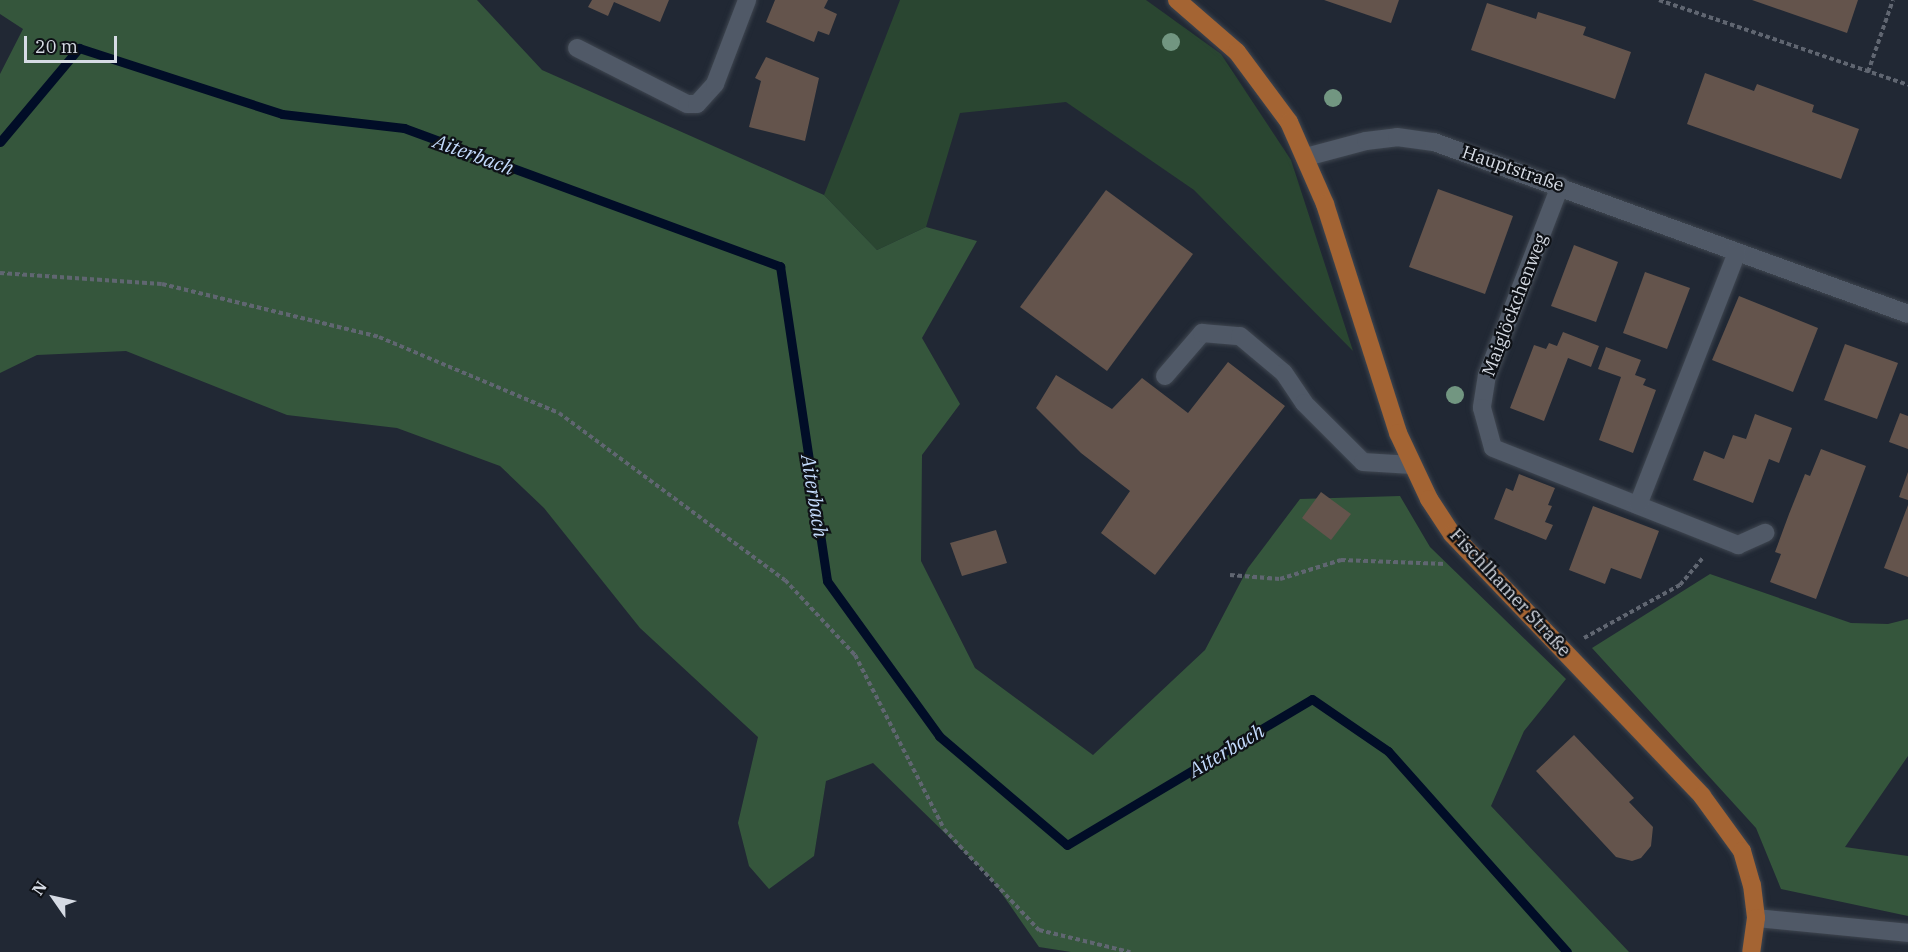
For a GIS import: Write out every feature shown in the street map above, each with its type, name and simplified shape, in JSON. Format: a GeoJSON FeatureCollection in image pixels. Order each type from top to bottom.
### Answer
{"type":"FeatureCollection","features":[{"type":"Feature","properties":{"kind":"main road"},"geometry":{"type":"LineString","coordinates":[[1177,0],[1237,52],[1262,82],[1306,158]]}},
{"type":"Feature","properties":{"kind":"main road","name":"Fischlhamer Straße"},"geometry":{"type":"LineString","coordinates":[[1306,158],[1412,465],[1452,534],[1725,824],[1743,851],[1752,885],[1756,918],[1751,952]]}},
{"type":"Feature","properties":{"kind":"street"},"geometry":{"type":"LineString","coordinates":[[577,48],[687,104],[697,104],[715,84],[747,0]]}},
{"type":"Feature","properties":{"kind":"street","name":"Hauptstraße"},"geometry":{"type":"LineString","coordinates":[[1306,158],[1366,141],[1416,138],[1560,186],[1908,314]]}},
{"type":"Feature","properties":{"kind":"street","name":"Maiglöckchenweg"},"geometry":{"type":"LineString","coordinates":[[1560,186],[1488,375],[1482,408],[1488,440],[1501,453],[1738,545],[1765,532]]}},
{"type":"Feature","properties":{"kind":"street"},"geometry":{"type":"LineString","coordinates":[[1638,505],[1737,252]]}},
{"type":"Feature","properties":{"kind":"street"},"geometry":{"type":"LineString","coordinates":[[1165,376],[1202,333],[1240,336],[1284,373],[1304,403],[1363,462],[1412,465]]}},
{"type":"Feature","properties":{"kind":"street"},"geometry":{"type":"LineString","coordinates":[[1756,918],[1908,933]]}},
{"type":"Feature","properties":{"kind":"path"},"geometry":{"type":"LineString","coordinates":[[1659,0],[1908,85]]}},
{"type":"Feature","properties":{"kind":"path"},"geometry":{"type":"LineString","coordinates":[[1868,72],[1893,0]]}},
{"type":"Feature","properties":{"kind":"path"},"geometry":{"type":"LineString","coordinates":[[0,273],[162,284],[379,337],[559,413],[785,580],[855,655],[944,829],[1038,930],[1130,952]]}},
{"type":"Feature","properties":{"kind":"path"},"geometry":{"type":"LineString","coordinates":[[1563,650],[1680,585],[1719,538]]}},
{"type":"Feature","properties":{"kind":"path"},"geometry":{"type":"LineString","coordinates":[[1230,575],[1280,579],[1341,560],[1480,566]]}},
{"type":"Feature","properties":{"kind":"green space"},"geometry":{"type":"Polygon","coordinates":[[[0,0],[477,0],[542,70],[824,195],[877,250],[926,227],[977,241],[922,338],[960,404],[922,455],[921,561],[975,668],[1093,755],[1205,650],[1248,568],[1300,499],[1400,496],[1430,547],[1566,679],[1524,731],[1491,806],[1629,952],[1071,952],[1039,947],[991,878],[873,763],[826,781],[814,856],[769,889],[749,866],[738,823],[758,737],[640,628],[544,508],[500,466],[397,428],[287,415],[126,351],[37,355],[0,373],[0,74],[23,29],[0,14],[0,0]]]}},
{"type":"Feature","properties":{"kind":"green space"},"geometry":{"type":"Polygon","coordinates":[[[900,0],[1146,0],[1221,54],[1291,160],[1353,351],[1194,190],[1066,102],[960,113],[926,227],[877,250],[824,195],[900,0]]]}},
{"type":"Feature","properties":{"kind":"green space"},"geometry":{"type":"Polygon","coordinates":[[[1710,574],[1851,623],[1888,624],[1908,619],[1908,756],[1845,847],[1908,856],[1908,916],[1781,889],[1756,828],[1592,648],[1710,574]]]}},
{"type":"Feature","properties":{"kind":"building"},"geometry":{"type":"Polygon","coordinates":[[[592,0],[669,0],[660,22],[614,2],[608,16],[588,7],[592,0]]]}},
{"type":"Feature","properties":{"kind":"building"},"geometry":{"type":"Polygon","coordinates":[[[775,0],[828,0],[824,8],[837,14],[829,35],[818,31],[814,42],[766,22],[775,0]]]}},
{"type":"Feature","properties":{"kind":"building"},"geometry":{"type":"Polygon","coordinates":[[[1324,0],[1399,0],[1391,23],[1324,0]]]}},
{"type":"Feature","properties":{"kind":"building"},"geometry":{"type":"Polygon","coordinates":[[[1752,0],[1858,0],[1847,33],[1752,0]]]}},
{"type":"Feature","properties":{"kind":"building"},"geometry":{"type":"Polygon","coordinates":[[[1487,3],[1536,19],[1538,12],[1586,27],[1583,35],[1631,52],[1615,99],[1471,50],[1487,3]]]}},
{"type":"Feature","properties":{"kind":"building"},"geometry":{"type":"Polygon","coordinates":[[[766,57],[819,78],[805,141],[749,127],[761,81],[755,78],[766,57]]]}},
{"type":"Feature","properties":{"kind":"building"},"geometry":{"type":"Polygon","coordinates":[[[1705,73],[1754,91],[1757,84],[1814,105],[1812,112],[1859,129],[1841,179],[1687,124],[1705,73]]]}},
{"type":"Feature","properties":{"kind":"building"},"geometry":{"type":"Polygon","coordinates":[[[1438,189],[1513,216],[1485,294],[1409,267],[1438,189]]]}},
{"type":"Feature","properties":{"kind":"building"},"geometry":{"type":"Polygon","coordinates":[[[1106,190],[1193,254],[1107,371],[1020,307],[1106,190]]]}},
{"type":"Feature","properties":{"kind":"building"},"geometry":{"type":"Polygon","coordinates":[[[1574,245],[1618,262],[1596,322],[1551,306],[1574,245]]]}},
{"type":"Feature","properties":{"kind":"building"},"geometry":{"type":"Polygon","coordinates":[[[1645,272],[1690,288],[1667,349],[1623,333],[1645,272]]]}},
{"type":"Feature","properties":{"kind":"building"},"geometry":{"type":"Polygon","coordinates":[[[1739,296],[1818,328],[1793,392],[1712,360],[1739,296]]]}},
{"type":"Feature","properties":{"kind":"building"},"geometry":{"type":"Polygon","coordinates":[[[1563,332],[1599,346],[1591,367],[1568,358],[1544,421],[1510,408],[1534,345],[1546,349],[1549,343],[1557,346],[1563,332]]]}},
{"type":"Feature","properties":{"kind":"building"},"geometry":{"type":"Polygon","coordinates":[[[1845,344],[1898,363],[1877,419],[1824,400],[1845,344]]]}},
{"type":"Feature","properties":{"kind":"building"},"geometry":{"type":"Polygon","coordinates":[[[1606,347],[1641,360],[1635,375],[1646,379],[1643,385],[1656,390],[1633,453],[1599,440],[1621,377],[1598,369],[1606,347]]]}},
{"type":"Feature","properties":{"kind":"building"},"geometry":{"type":"Polygon","coordinates":[[[1228,362],[1285,406],[1155,575],[1101,533],[1130,491],[1081,453],[1036,408],[1056,375],[1112,409],[1142,378],[1188,413],[1228,362]]]}},
{"type":"Feature","properties":{"kind":"building"},"geometry":{"type":"Polygon","coordinates":[[[1900,413],[1908,416],[1908,449],[1889,442],[1900,413]]]}},
{"type":"Feature","properties":{"kind":"building"},"geometry":{"type":"Polygon","coordinates":[[[1755,414],[1792,428],[1779,463],[1769,459],[1753,503],[1693,480],[1704,451],[1724,459],[1733,435],[1746,439],[1755,414]]]}},
{"type":"Feature","properties":{"kind":"building"},"geometry":{"type":"Polygon","coordinates":[[[1821,449],[1866,466],[1816,599],[1770,582],[1781,554],[1775,552],[1789,514],[1805,474],[1810,476],[1821,449]]]}},
{"type":"Feature","properties":{"kind":"building"},"geometry":{"type":"Polygon","coordinates":[[[1908,472],[1908,500],[1899,497],[1908,472]]]}},
{"type":"Feature","properties":{"kind":"building"},"geometry":{"type":"Polygon","coordinates":[[[1519,474],[1555,488],[1548,505],[1552,506],[1545,522],[1553,525],[1546,540],[1494,519],[1506,488],[1513,491],[1519,474]]]}},
{"type":"Feature","properties":{"kind":"building"},"geometry":{"type":"Polygon","coordinates":[[[1321,492],[1351,514],[1331,540],[1302,518],[1321,492]]]}},
{"type":"Feature","properties":{"kind":"building"},"geometry":{"type":"Polygon","coordinates":[[[1908,505],[1908,577],[1884,568],[1908,505]]]}},
{"type":"Feature","properties":{"kind":"building"},"geometry":{"type":"Polygon","coordinates":[[[1593,506],[1659,531],[1641,579],[1611,568],[1605,584],[1569,570],[1593,506]]]}},
{"type":"Feature","properties":{"kind":"building"},"geometry":{"type":"Polygon","coordinates":[[[996,530],[1007,563],[962,576],[950,543],[996,530]]]}},
{"type":"Feature","properties":{"kind":"building"},"geometry":{"type":"Polygon","coordinates":[[[1574,735],[1634,798],[1629,802],[1653,827],[1651,846],[1641,858],[1632,861],[1616,857],[1536,771],[1574,735]]]}},
{"type":"Feature","properties":{"kind":"waterway","name":"Aiterbach"},"geometry":{"type":"LineString","coordinates":[[0,142],[79,48],[282,114],[404,128],[780,266],[827,581],[939,736],[1067,845],[1312,699],[1388,751],[1567,952]]}}]}
